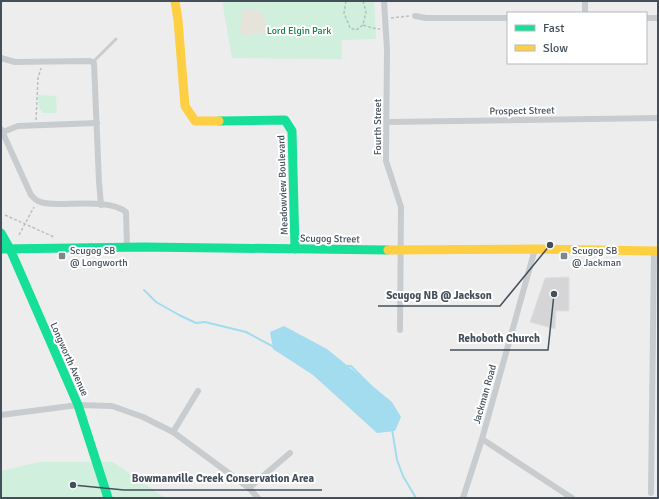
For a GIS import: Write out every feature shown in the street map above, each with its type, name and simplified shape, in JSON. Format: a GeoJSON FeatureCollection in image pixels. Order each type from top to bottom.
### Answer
{"type":"FeatureCollection","features":[{"type":"Feature","properties":{"kind":"street","name":"Meadowview Boulevard"},"geometry":{"type":"LineString","coordinates":[[175,1],[185,106],[195,121],[286,120],[292,132],[295,249]]}},
{"type":"Feature","properties":{"kind":"street","name":"Fourth Street"},"geometry":{"type":"LineString","coordinates":[[384,1],[386,18],[386,161],[401,207],[402,250],[400,330]]}},
{"type":"Feature","properties":{"kind":"street"},"geometry":{"type":"LineString","coordinates":[[585,1],[585,12]]}},
{"type":"Feature","properties":{"kind":"street"},"geometry":{"type":"LineString","coordinates":[[415,16],[426,18],[507,18]]}},
{"type":"Feature","properties":{"kind":"street"},"geometry":{"type":"LineString","coordinates":[[647,18],[658,18]]}},
{"type":"Feature","properties":{"kind":"street"},"geometry":{"type":"LineString","coordinates":[[1,58],[15,62],[90,60],[94,63],[101,204]]}},
{"type":"Feature","properties":{"kind":"street","name":"Prospect Street"},"geometry":{"type":"LineString","coordinates":[[387,122],[658,118]]}},
{"type":"Feature","properties":{"kind":"street"},"geometry":{"type":"LineString","coordinates":[[97,123],[18,126],[2,130],[31,195],[37,201],[47,204],[101,204],[121,208],[126,212],[127,247]]}},
{"type":"Feature","properties":{"kind":"street","name":"Longworth Avenue"},"geometry":{"type":"LineString","coordinates":[[1,233],[5,249],[78,405],[108,498]]}},
{"type":"Feature","properties":{"kind":"street","name":"Scugog Street"},"geometry":{"type":"LineString","coordinates":[[5,249],[127,247],[656,251]]}},
{"type":"Feature","properties":{"kind":"street","name":"Jackman Road"},"geometry":{"type":"LineString","coordinates":[[463,498],[482,438],[535,249]]}},
{"type":"Feature","properties":{"kind":"street"},"geometry":{"type":"LineString","coordinates":[[651,493],[656,251]]}},
{"type":"Feature","properties":{"kind":"street"},"geometry":{"type":"LineString","coordinates":[[173,432],[198,391]]}},
{"type":"Feature","properties":{"kind":"street"},"geometry":{"type":"LineString","coordinates":[[1,415],[78,405],[112,406],[143,417],[173,432],[249,488],[258,498]]}},
{"type":"Feature","properties":{"kind":"street"},"geometry":{"type":"LineString","coordinates":[[482,438],[572,498]]}},
{"type":"Feature","properties":{"kind":"street"},"geometry":{"type":"LineString","coordinates":[[249,488],[290,453]]}},
{"type":"Feature","properties":{"kind":"lane"},"geometry":{"type":"LineString","coordinates":[[93,62],[116,39]]}},
{"type":"Feature","properties":{"kind":"path"},"geometry":{"type":"LineString","coordinates":[[346,1],[344,13],[350,28],[356,30],[363,26],[386,29]]}},
{"type":"Feature","properties":{"kind":"path"},"geometry":{"type":"LineString","coordinates":[[363,1],[366,12],[363,26]]}},
{"type":"Feature","properties":{"kind":"path"},"geometry":{"type":"LineString","coordinates":[[386,18],[415,16]]}},
{"type":"Feature","properties":{"kind":"path"},"geometry":{"type":"LineString","coordinates":[[36,126],[38,78],[44,62]]}},
{"type":"Feature","properties":{"kind":"path"},"geometry":{"type":"LineString","coordinates":[[19,235],[37,201]]}},
{"type":"Feature","properties":{"kind":"path"},"geometry":{"type":"LineString","coordinates":[[5,215],[54,237]]}},
{"type":"Feature","properties":{"kind":"green space","name":"Lord Elgin Park"},"geometry":{"type":"Polygon","coordinates":[[[222,1],[374,1],[376,39],[342,40],[342,59],[232,58],[222,1]]]}},
{"type":"Feature","properties":{"kind":"green space"},"geometry":{"type":"Polygon","coordinates":[[[38,95],[56,96],[57,113],[42,113],[42,110],[39,109],[38,95]]]}},
{"type":"Feature","properties":{"kind":"green space"},"geometry":{"type":"Polygon","coordinates":[[[38,462],[113,462],[165,498],[1,498],[1,471],[38,462]]]}},
{"type":"Feature","properties":{"kind":"sand"},"geometry":{"type":"Polygon","coordinates":[[[241,10],[259,10],[263,15],[265,22],[265,33],[249,33],[249,35],[243,35],[240,33],[240,27],[242,26],[241,10]]]}},
{"type":"Feature","properties":{"kind":"water"},"geometry":{"type":"Polygon","coordinates":[[[284,326],[327,349],[392,402],[401,417],[395,431],[377,433],[313,375],[273,349],[270,332],[284,326]]]}},
{"type":"Feature","properties":{"kind":"building"},"geometry":{"type":"Polygon","coordinates":[[[569,277],[569,311],[556,311],[555,329],[530,322],[545,278],[569,277]]]}},
{"type":"Feature","properties":{"kind":"waterway"},"geometry":{"type":"LineString","coordinates":[[144,290],[156,302],[196,323],[205,322],[246,332],[274,347]]}},
{"type":"Feature","properties":{"kind":"waterway"},"geometry":{"type":"LineString","coordinates":[[347,366],[351,366],[371,386]]}},
{"type":"Feature","properties":{"kind":"waterway"},"geometry":{"type":"LineString","coordinates":[[392,429],[397,460],[403,476],[416,498]]}},
{"type":"Feature","properties":{"kind":"traffic: fast"},"geometry":{"type":"LineString","coordinates":[[219,121],[285,120],[292,131],[295,249]]}},
{"type":"Feature","properties":{"kind":"traffic: fast"},"geometry":{"type":"LineString","coordinates":[[1,233],[10,249],[78,405],[108,498]]}},
{"type":"Feature","properties":{"kind":"traffic: fast"},"geometry":{"type":"LineString","coordinates":[[1,249],[144,247],[388,250]]}},
{"type":"Feature","properties":{"kind":"traffic: slow"},"geometry":{"type":"LineString","coordinates":[[175,1],[185,106],[195,121],[219,121]]}},
{"type":"Feature","properties":{"kind":"traffic: slow"},"geometry":{"type":"LineString","coordinates":[[388,250],[535,249],[658,251]]}},
{"type":"Feature","properties":{"kind":"place","name":"Scugog NB @ Jackson"},"geometry":{"type":"Point","coordinates":[550,245]}},
{"type":"Feature","properties":{"kind":"place","name":"Scugog SB @ Longworth"},"geometry":{"type":"Point","coordinates":[62,256]}},
{"type":"Feature","properties":{"kind":"place","name":"Scugog SB @ Jackman"},"geometry":{"type":"Point","coordinates":[564,256]}},
{"type":"Feature","properties":{"kind":"place","name":"Rehoboth Church"},"geometry":{"type":"Point","coordinates":[554,294]}},
{"type":"Feature","properties":{"kind":"place","name":"Bowmanville Creek Conservation Area"},"geometry":{"type":"Point","coordinates":[73,485]}}]}
